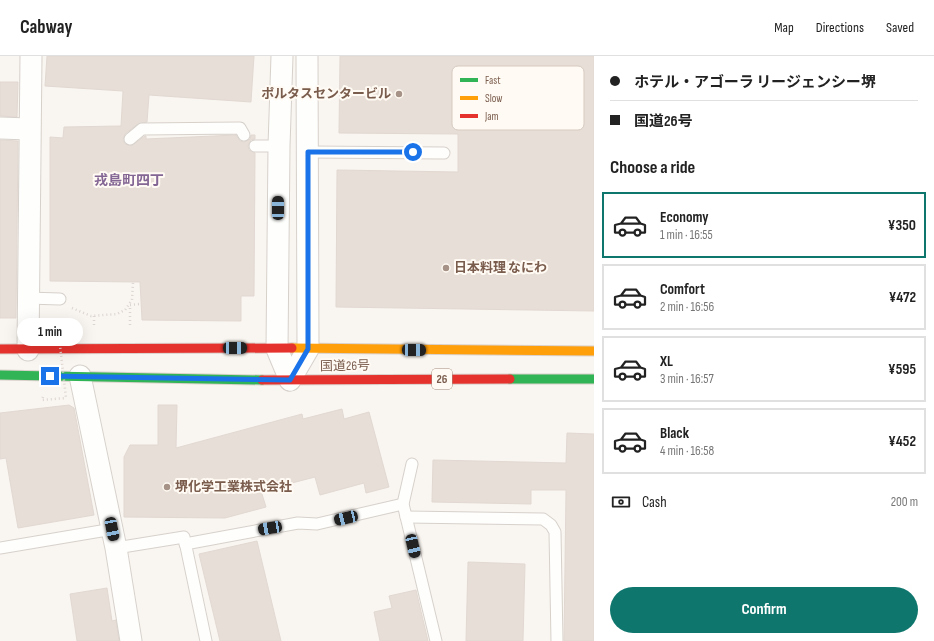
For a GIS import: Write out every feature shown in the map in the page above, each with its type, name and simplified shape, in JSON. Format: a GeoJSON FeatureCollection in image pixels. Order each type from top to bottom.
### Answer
{"type":"FeatureCollection","features":[{"type":"Feature","properties":{"kind":"highway","name":"国道26号"},"geometry":{"type":"LineString","coordinates":[[0,349],[594,351]]}},
{"type":"Feature","properties":{"kind":"highway","name":"国道26号"},"geometry":{"type":"LineString","coordinates":[[0,375],[290,380],[334,378],[594,380]]}},
{"type":"Feature","properties":{"kind":"street"},"geometry":{"type":"LineString","coordinates":[[28,350],[31,56]]}},
{"type":"Feature","properties":{"kind":"street"},"geometry":{"type":"LineString","coordinates":[[282,56],[279,146],[277,349],[290,380]]}},
{"type":"Feature","properties":{"kind":"street"},"geometry":{"type":"LineString","coordinates":[[290,380],[308,349],[308,56]]}},
{"type":"Feature","properties":{"kind":"street"},"geometry":{"type":"LineString","coordinates":[[0,128],[30,129]]}},
{"type":"Feature","properties":{"kind":"street"},"geometry":{"type":"LineString","coordinates":[[80,376],[114,538],[131,641]]}},
{"type":"Feature","properties":{"kind":"lane"},"geometry":{"type":"LineString","coordinates":[[130,139],[142,129],[240,128],[244,135]]}},
{"type":"Feature","properties":{"kind":"lane"},"geometry":{"type":"LineString","coordinates":[[255,146],[279,146]]}},
{"type":"Feature","properties":{"kind":"lane"},"geometry":{"type":"LineString","coordinates":[[308,152],[444,153]]}},
{"type":"Feature","properties":{"kind":"lane"},"geometry":{"type":"LineString","coordinates":[[28,298],[60,299]]}},
{"type":"Feature","properties":{"kind":"lane"},"geometry":{"type":"LineString","coordinates":[[412,464],[403,504],[436,641]]}},
{"type":"Feature","properties":{"kind":"lane"},"geometry":{"type":"LineString","coordinates":[[185,544],[298,523],[317,524],[403,504]]}},
{"type":"Feature","properties":{"kind":"lane"},"geometry":{"type":"LineString","coordinates":[[406,517],[543,519],[551,524],[555,532],[557,641]]}},
{"type":"Feature","properties":{"kind":"lane"},"geometry":{"type":"LineString","coordinates":[[0,548],[114,538],[184,537],[206,641]]}},
{"type":"Feature","properties":{"kind":"path"},"geometry":{"type":"LineString","coordinates":[[130,325],[130,305],[132,300],[133,282]]}},
{"type":"Feature","properties":{"kind":"path"},"geometry":{"type":"LineString","coordinates":[[67,308],[75,308],[94,316],[117,314],[130,305],[140,304]]}},
{"type":"Feature","properties":{"kind":"path"},"geometry":{"type":"LineString","coordinates":[[94,316],[94,325]]}},
{"type":"Feature","properties":{"kind":"path"},"geometry":{"type":"LineString","coordinates":[[58,328],[66,398]]}},
{"type":"Feature","properties":{"kind":"building"},"geometry":{"type":"Polygon","coordinates":[[[47,56],[254,56],[251,102],[149,95],[147,122],[138,124],[125,134],[123,140],[125,144],[131,146],[145,136],[146,139],[236,135],[240,141],[244,142],[250,139],[251,135],[255,135],[255,139],[251,140],[248,146],[249,150],[255,153],[254,296],[241,296],[241,321],[142,320],[140,282],[50,281],[50,137],[63,138],[64,127],[121,126],[123,91],[45,86],[47,56]]]}},
{"type":"Feature","properties":{"kind":"building"},"geometry":{"type":"Polygon","coordinates":[[[340,56],[594,56],[594,311],[336,307],[337,170],[458,172],[458,134],[339,133],[340,56]]]}},
{"type":"Feature","properties":{"kind":"building"},"geometry":{"type":"Polygon","coordinates":[[[0,82],[18,82],[17,117],[0,116],[0,82]]]}},
{"type":"Feature","properties":{"kind":"building"},"geometry":{"type":"Polygon","coordinates":[[[0,140],[18,141],[16,318],[0,318],[0,140]]]}},
{"type":"Feature","properties":{"kind":"building"},"geometry":{"type":"Polygon","coordinates":[[[69,405],[74,408],[94,515],[18,528],[6,458],[0,459],[0,413],[69,405]]]}},
{"type":"Feature","properties":{"kind":"building"},"geometry":{"type":"Polygon","coordinates":[[[158,405],[177,405],[176,448],[302,414],[303,419],[342,409],[344,419],[369,412],[389,487],[366,493],[364,483],[320,495],[315,477],[261,491],[266,507],[225,518],[124,517],[124,457],[130,445],[158,445],[158,405]]]}},
{"type":"Feature","properties":{"kind":"building"},"geometry":{"type":"Polygon","coordinates":[[[567,433],[594,434],[594,641],[564,641],[566,490],[531,490],[531,504],[432,502],[433,460],[566,463],[567,433]]]}},
{"type":"Feature","properties":{"kind":"building"},"geometry":{"type":"Polygon","coordinates":[[[257,541],[281,641],[220,641],[199,554],[257,541]]]}},
{"type":"Feature","properties":{"kind":"building"},"geometry":{"type":"Polygon","coordinates":[[[468,562],[525,564],[523,641],[466,641],[468,562]]]}},
{"type":"Feature","properties":{"kind":"building"},"geometry":{"type":"Polygon","coordinates":[[[107,588],[112,621],[116,620],[119,641],[77,641],[70,594],[107,588]]]}},
{"type":"Feature","properties":{"kind":"building"},"geometry":{"type":"Polygon","coordinates":[[[416,590],[428,641],[380,641],[374,612],[392,608],[389,596],[416,590]]]}},
{"type":"Feature","properties":{"kind":"traffic: fast"},"geometry":{"type":"LineString","coordinates":[[0,375],[262,380]]}},
{"type":"Feature","properties":{"kind":"traffic: fast"},"geometry":{"type":"LineString","coordinates":[[510,379],[594,379]]}},
{"type":"Feature","properties":{"kind":"traffic: slow"},"geometry":{"type":"LineString","coordinates":[[292,348],[594,351]]}},
{"type":"Feature","properties":{"kind":"traffic: jam"},"geometry":{"type":"LineString","coordinates":[[0,349],[292,348]]}},
{"type":"Feature","properties":{"kind":"traffic: jam"},"geometry":{"type":"LineString","coordinates":[[262,380],[510,379]]}},
{"type":"Feature","properties":{"kind":"place","name":"ポルタスセンタービル"},"geometry":{"type":"Point","coordinates":[399,94]}},
{"type":"Feature","properties":{"kind":"place","name":"日本料理 なにわ"},"geometry":{"type":"Point","coordinates":[446,268]}},
{"type":"Feature","properties":{"kind":"place","name":"堺化学工業株式会社"},"geometry":{"type":"Point","coordinates":[167,487]}},
{"type":"Feature","properties":{"kind":"district","name":"戎島町四丁"},"geometry":{"type":"Point","coordinates":[129,180]}},
{"type":"Feature","properties":{"kind":"route"},"geometry":{"type":"LineString","coordinates":[[50,376],[250,378],[290,380],[308,349],[308,152],[413,152]]}}]}
